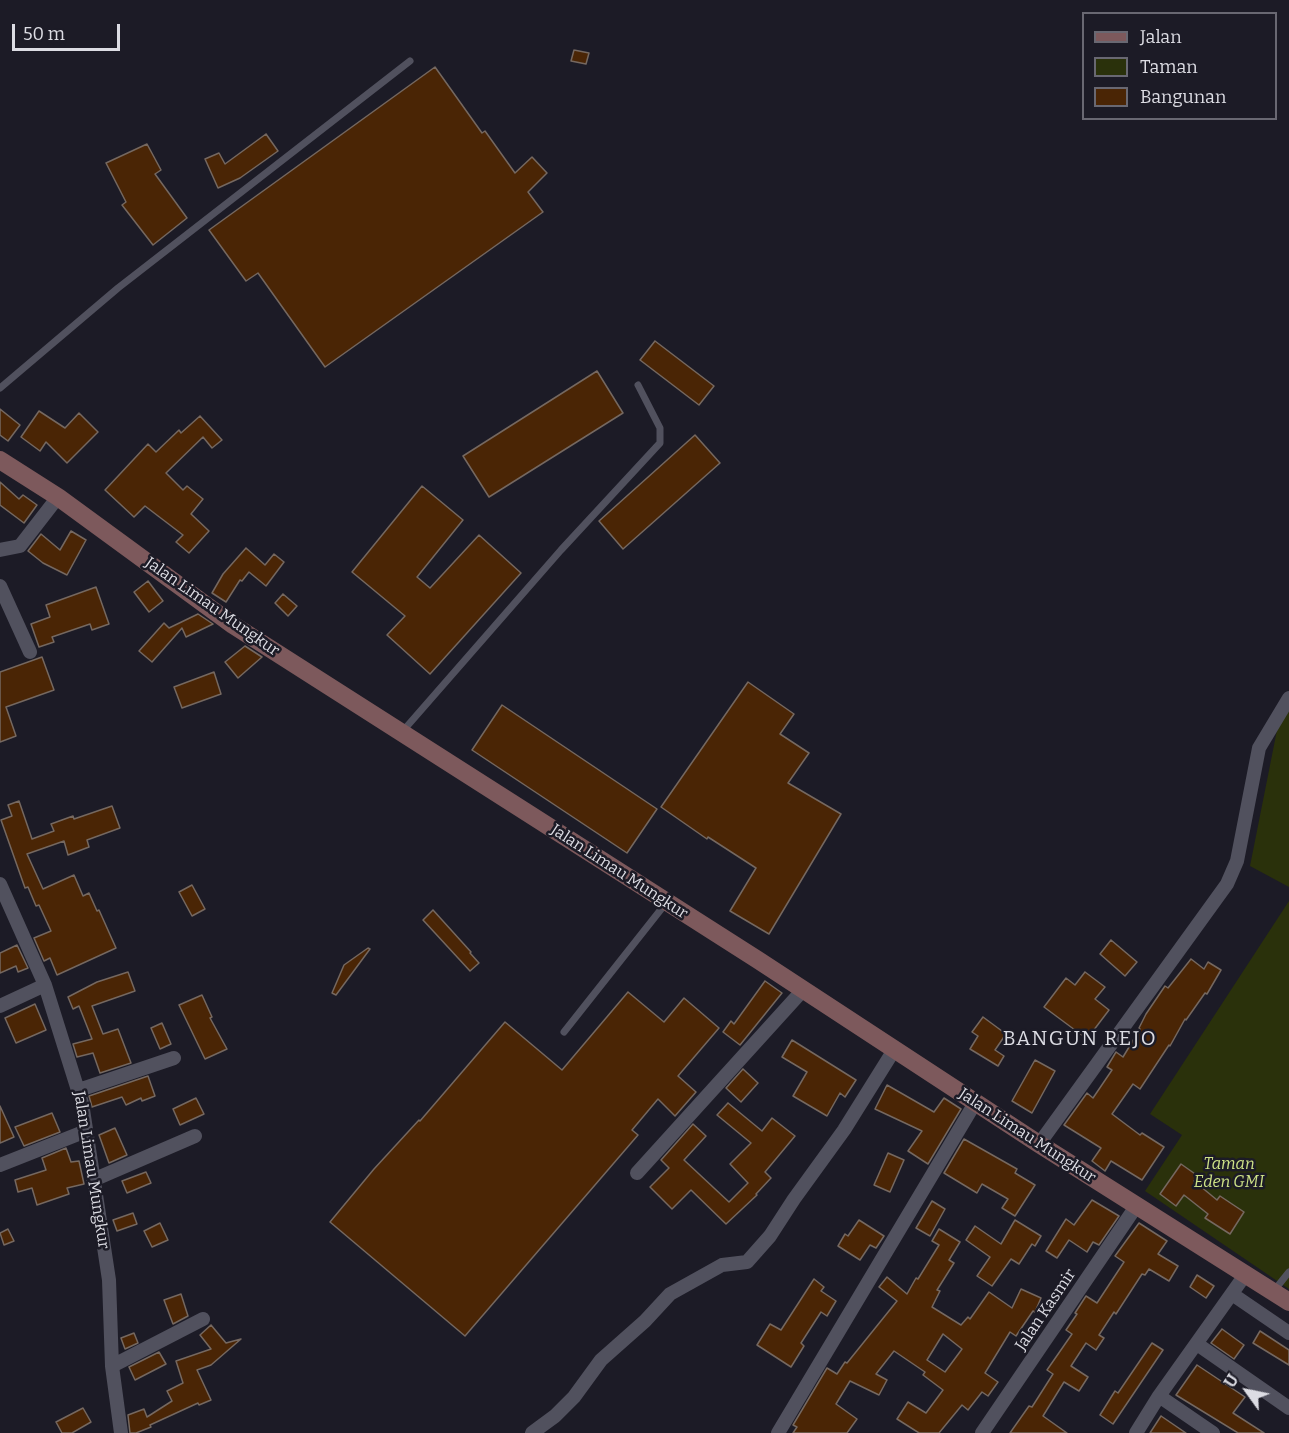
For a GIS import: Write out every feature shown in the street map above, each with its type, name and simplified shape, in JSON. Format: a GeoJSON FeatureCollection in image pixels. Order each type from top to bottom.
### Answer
{"type":"FeatureCollection","features":[{"type":"Feature","properties":{"kind":"street","name":"Jalan Limau Mungkur"},"geometry":{"type":"LineString","coordinates":[[2,464],[58,497],[233,625],[1276,1294]]}},
{"type":"Feature","properties":{"kind":"street"},"geometry":{"type":"LineString","coordinates":[[0,550],[20,546],[58,497]]}},
{"type":"Feature","properties":{"kind":"street"},"geometry":{"type":"LineString","coordinates":[[0,586],[30,652]]}},
{"type":"Feature","properties":{"kind":"street"},"geometry":{"type":"LineString","coordinates":[[1039,1144],[1227,884],[1237,861],[1259,748],[1289,698]]}},
{"type":"Feature","properties":{"kind":"street","name":"Jalan Limau Mungkur"},"geometry":{"type":"LineString","coordinates":[[0,884],[45,985],[79,1090],[109,1280],[112,1366],[121,1433]]}},
{"type":"Feature","properties":{"kind":"street"},"geometry":{"type":"LineString","coordinates":[[0,1006],[45,985]]}},
{"type":"Feature","properties":{"kind":"street"},"geometry":{"type":"LineString","coordinates":[[637,1173],[803,990]]}},
{"type":"Feature","properties":{"kind":"street"},"geometry":{"type":"LineString","coordinates":[[532,1433],[555,1416],[574,1397],[601,1360],[645,1321],[670,1294],[722,1265],[747,1262],[770,1236],[844,1130],[894,1050]]}},
{"type":"Feature","properties":{"kind":"street"},"geometry":{"type":"LineString","coordinates":[[79,1090],[174,1058]]}},
{"type":"Feature","properties":{"kind":"street"},"geometry":{"type":"LineString","coordinates":[[778,1433],[975,1103]]}},
{"type":"Feature","properties":{"kind":"street"},"geometry":{"type":"LineString","coordinates":[[0,1165],[86,1131]]}},
{"type":"Feature","properties":{"kind":"street"},"geometry":{"type":"LineString","coordinates":[[93,1180],[195,1136]]}},
{"type":"Feature","properties":{"kind":"street","name":"Jalan Kasmir"},"geometry":{"type":"LineString","coordinates":[[982,1433],[1137,1205]]}},
{"type":"Feature","properties":{"kind":"street"},"geometry":{"type":"LineString","coordinates":[[1136,1433],[1159,1396],[1245,1275]]}},
{"type":"Feature","properties":{"kind":"street"},"geometry":{"type":"LineString","coordinates":[[1232,1294],[1289,1334]]}},
{"type":"Feature","properties":{"kind":"street"},"geometry":{"type":"LineString","coordinates":[[1249,1306],[1276,1294]]}},
{"type":"Feature","properties":{"kind":"street"},"geometry":{"type":"LineString","coordinates":[[1264,1316],[1276,1294]]}},
{"type":"Feature","properties":{"kind":"street"},"geometry":{"type":"LineString","coordinates":[[112,1366],[203,1319]]}},
{"type":"Feature","properties":{"kind":"street"},"geometry":{"type":"LineString","coordinates":[[1197,1344],[1289,1408]]}},
{"type":"Feature","properties":{"kind":"street"},"geometry":{"type":"LineString","coordinates":[[1159,1396],[1213,1433]]}},
{"type":"Feature","properties":{"kind":"lane"},"geometry":{"type":"LineString","coordinates":[[0,388],[118,288],[410,61]]}},
{"type":"Feature","properties":{"kind":"lane"},"geometry":{"type":"LineString","coordinates":[[402,732],[553,558],[660,443],[660,428],[638,386]]}},
{"type":"Feature","properties":{"kind":"lane"},"geometry":{"type":"LineString","coordinates":[[564,1032],[666,903]]}},
{"type":"Feature","properties":{"kind":"lane"},"geometry":{"type":"LineString","coordinates":[[1276,1294],[1289,1272]]}},
{"type":"Feature","properties":{"kind":"green space"},"geometry":{"type":"Polygon","coordinates":[[[1289,709],[1289,887],[1250,866],[1278,725],[1289,709]]]}},
{"type":"Feature","properties":{"kind":"green space","name":"Taman Eden GMI"},"geometry":{"type":"Polygon","coordinates":[[[1289,901],[1289,1289],[1145,1191],[1182,1135],[1150,1114],[1289,901]]]}},
{"type":"Feature","properties":{"kind":"building"},"geometry":{"type":"Polygon","coordinates":[[[574,50],[589,53],[586,64],[571,61],[574,50]]]}},
{"type":"Feature","properties":{"kind":"building"},"geometry":{"type":"Polygon","coordinates":[[[435,67],[482,133],[485,131],[515,173],[532,157],[547,173],[528,192],[543,212],[325,367],[258,273],[246,281],[209,230],[435,67]]]}},
{"type":"Feature","properties":{"kind":"building"},"geometry":{"type":"Polygon","coordinates":[[[266,134],[278,151],[240,178],[218,188],[205,159],[219,153],[225,164],[266,134]]]}},
{"type":"Feature","properties":{"kind":"building"},"geometry":{"type":"Polygon","coordinates":[[[147,144],[161,170],[155,174],[187,218],[153,245],[122,205],[126,202],[106,163],[147,144]]]}},
{"type":"Feature","properties":{"kind":"building"},"geometry":{"type":"Polygon","coordinates":[[[655,341],[714,386],[699,405],[640,360],[655,341]]]}},
{"type":"Feature","properties":{"kind":"building"},"geometry":{"type":"Polygon","coordinates":[[[597,371],[623,413],[489,497],[463,456],[597,371]]]}},
{"type":"Feature","properties":{"kind":"building"},"geometry":{"type":"Polygon","coordinates":[[[0,409],[20,425],[8,441],[0,435],[0,409]]]}},
{"type":"Feature","properties":{"kind":"building"},"geometry":{"type":"Polygon","coordinates":[[[39,411],[65,428],[79,413],[98,432],[67,463],[46,442],[40,451],[21,437],[39,411]]]}},
{"type":"Feature","properties":{"kind":"building"},"geometry":{"type":"Polygon","coordinates":[[[200,416],[222,440],[212,448],[203,437],[166,473],[183,490],[187,486],[203,499],[191,514],[209,531],[189,553],[176,542],[183,535],[145,506],[134,517],[105,490],[148,444],[156,452],[179,430],[181,433],[200,416]]]}},
{"type":"Feature","properties":{"kind":"building"},"geometry":{"type":"Polygon","coordinates":[[[695,435],[720,463],[623,549],[599,521],[695,435]]]}},
{"type":"Feature","properties":{"kind":"building"},"geometry":{"type":"Polygon","coordinates":[[[0,482],[19,499],[23,495],[37,505],[24,523],[0,505],[0,482]]]}},
{"type":"Feature","properties":{"kind":"building"},"geometry":{"type":"Polygon","coordinates":[[[422,486],[463,520],[417,577],[430,588],[479,535],[521,573],[430,674],[387,635],[405,616],[352,572],[422,486]]]}},
{"type":"Feature","properties":{"kind":"building"},"geometry":{"type":"Polygon","coordinates":[[[71,531],[86,540],[67,575],[43,563],[28,551],[41,534],[60,550],[71,531]]]}},
{"type":"Feature","properties":{"kind":"building"},"geometry":{"type":"Polygon","coordinates":[[[246,548],[265,565],[274,554],[284,562],[266,586],[249,572],[242,581],[240,580],[226,602],[212,593],[223,574],[246,548]]]}},
{"type":"Feature","properties":{"kind":"building"},"geometry":{"type":"Polygon","coordinates":[[[148,581],[163,601],[149,612],[134,592],[148,581]]]}},
{"type":"Feature","properties":{"kind":"building"},"geometry":{"type":"Polygon","coordinates":[[[96,587],[109,624],[92,630],[90,624],[52,637],[54,642],[39,647],[31,624],[50,617],[46,605],[96,587]]]}},
{"type":"Feature","properties":{"kind":"building"},"geometry":{"type":"Polygon","coordinates":[[[283,594],[297,606],[288,616],[275,603],[283,594]]]}},
{"type":"Feature","properties":{"kind":"building"},"geometry":{"type":"Polygon","coordinates":[[[198,614],[213,624],[186,637],[182,628],[152,662],[139,651],[164,623],[169,628],[198,614]]]}},
{"type":"Feature","properties":{"kind":"building"},"geometry":{"type":"Polygon","coordinates":[[[245,646],[262,657],[238,678],[225,662],[245,646]]]}},
{"type":"Feature","properties":{"kind":"building"},"geometry":{"type":"Polygon","coordinates":[[[42,657],[54,690],[6,707],[16,736],[0,742],[0,672],[42,657]]]}},
{"type":"Feature","properties":{"kind":"building"},"geometry":{"type":"Polygon","coordinates":[[[214,672],[221,694],[182,708],[174,687],[214,672]]]}},
{"type":"Feature","properties":{"kind":"building"},"geometry":{"type":"Polygon","coordinates":[[[748,682],[794,714],[780,734],[809,753],[788,783],[841,814],[769,934],[730,911],[756,868],[708,837],[707,839],[661,807],[748,682]]]}},
{"type":"Feature","properties":{"kind":"building"},"geometry":{"type":"Polygon","coordinates":[[[502,705],[657,809],[627,853],[472,750],[502,705]]]}},
{"type":"Feature","properties":{"kind":"building"},"geometry":{"type":"Polygon","coordinates":[[[19,801],[32,839],[54,831],[51,824],[112,806],[120,828],[87,840],[89,847],[68,855],[64,841],[27,854],[43,889],[74,875],[83,896],[89,893],[97,911],[99,910],[116,948],[57,975],[50,958],[44,961],[34,938],[51,931],[39,905],[36,906],[28,887],[25,888],[1,820],[12,816],[8,805],[19,801]]]}},
{"type":"Feature","properties":{"kind":"building"},"geometry":{"type":"Polygon","coordinates":[[[192,885],[205,909],[192,916],[179,892],[192,885]]]}},
{"type":"Feature","properties":{"kind":"building"},"geometry":{"type":"Polygon","coordinates":[[[433,910],[479,963],[470,971],[423,920],[433,910]]]}},
{"type":"Feature","properties":{"kind":"building"},"geometry":{"type":"Polygon","coordinates":[[[1111,940],[1137,962],[1125,976],[1100,954],[1111,940]]]}},
{"type":"Feature","properties":{"kind":"building"},"geometry":{"type":"Polygon","coordinates":[[[17,945],[28,968],[18,972],[16,966],[0,973],[0,953],[17,945]]]}},
{"type":"Feature","properties":{"kind":"building"},"geometry":{"type":"Polygon","coordinates":[[[368,948],[370,949],[336,995],[332,993],[344,965],[368,948]]]}},
{"type":"Feature","properties":{"kind":"building"},"geometry":{"type":"Polygon","coordinates":[[[1191,959],[1204,969],[1208,962],[1221,970],[1207,994],[1205,993],[1185,1019],[1170,1046],[1140,1089],[1133,1084],[1112,1114],[1140,1135],[1142,1133],[1164,1147],[1142,1180],[1111,1161],[1105,1171],[1092,1161],[1101,1148],[1064,1125],[1087,1093],[1093,1098],[1112,1070],[1107,1067],[1116,1052],[1123,1057],[1146,1014],[1165,986],[1168,988],[1191,959]]]}},
{"type":"Feature","properties":{"kind":"building"},"geometry":{"type":"Polygon","coordinates":[[[128,972],[135,991],[92,1006],[103,1034],[118,1029],[131,1063],[100,1073],[93,1053],[77,1057],[73,1044],[92,1039],[79,1006],[73,1009],[68,997],[97,982],[128,972]]]}},
{"type":"Feature","properties":{"kind":"building"},"geometry":{"type":"Polygon","coordinates":[[[1085,972],[1105,987],[1095,999],[1109,1010],[1087,1039],[1044,1007],[1066,978],[1075,985],[1085,972]]]}},
{"type":"Feature","properties":{"kind":"building"},"geometry":{"type":"Polygon","coordinates":[[[765,981],[782,993],[740,1045],[723,1032],[731,1021],[734,1024],[765,981]]]}},
{"type":"Feature","properties":{"kind":"building"},"geometry":{"type":"Polygon","coordinates":[[[628,992],[664,1022],[684,998],[719,1028],[678,1076],[696,1092],[675,1116],[658,1099],[632,1130],[638,1135],[465,1336],[330,1222],[505,1022],[562,1070],[628,992]]]}},
{"type":"Feature","properties":{"kind":"building"},"geometry":{"type":"Polygon","coordinates":[[[202,995],[212,1017],[210,1018],[227,1049],[205,1059],[179,1005],[202,995]]]}},
{"type":"Feature","properties":{"kind":"building"},"geometry":{"type":"Polygon","coordinates":[[[35,1004],[46,1030],[16,1043],[5,1018],[35,1004]]]}},
{"type":"Feature","properties":{"kind":"building"},"geometry":{"type":"Polygon","coordinates":[[[983,1017],[1006,1034],[995,1050],[1004,1056],[998,1066],[970,1049],[978,1036],[972,1032],[983,1017]]]}},
{"type":"Feature","properties":{"kind":"building"},"geometry":{"type":"Polygon","coordinates":[[[162,1023],[171,1044],[160,1049],[151,1028],[162,1023]]]}},
{"type":"Feature","properties":{"kind":"building"},"geometry":{"type":"Polygon","coordinates":[[[792,1040],[856,1080],[845,1097],[840,1093],[827,1116],[793,1096],[807,1072],[782,1057],[792,1040]]]}},
{"type":"Feature","properties":{"kind":"building"},"geometry":{"type":"Polygon","coordinates":[[[1035,1060],[1055,1071],[1032,1113],[1012,1101],[1035,1060]]]}},
{"type":"Feature","properties":{"kind":"building"},"geometry":{"type":"Polygon","coordinates":[[[743,1069],[758,1083],[741,1102],[726,1088],[743,1069]]]}},
{"type":"Feature","properties":{"kind":"building"},"geometry":{"type":"Polygon","coordinates":[[[148,1076],[155,1096],[142,1101],[141,1098],[126,1105],[122,1097],[92,1107],[89,1096],[148,1076]]]}},
{"type":"Feature","properties":{"kind":"building"},"geometry":{"type":"Polygon","coordinates":[[[887,1085],[934,1112],[944,1098],[961,1109],[928,1164],[908,1151],[922,1131],[875,1109],[887,1085]]]}},
{"type":"Feature","properties":{"kind":"building"},"geometry":{"type":"Polygon","coordinates":[[[196,1098],[204,1114],[180,1125],[173,1109],[196,1098]]]}},
{"type":"Feature","properties":{"kind":"building"},"geometry":{"type":"Polygon","coordinates":[[[728,1103],[762,1131],[772,1118],[795,1136],[765,1172],[771,1178],[757,1195],[726,1224],[691,1190],[672,1209],[650,1187],[669,1168],[661,1160],[693,1124],[706,1136],[684,1160],[729,1202],[748,1183],[730,1164],[751,1143],[717,1115],[728,1103]]]}},
{"type":"Feature","properties":{"kind":"building"},"geometry":{"type":"Polygon","coordinates":[[[0,1106],[14,1137],[0,1143],[0,1106]]]}},
{"type":"Feature","properties":{"kind":"building"},"geometry":{"type":"Polygon","coordinates":[[[52,1113],[60,1132],[24,1146],[15,1127],[52,1113]]]}},
{"type":"Feature","properties":{"kind":"building"},"geometry":{"type":"Polygon","coordinates":[[[115,1128],[127,1155],[109,1163],[99,1135],[115,1128]]]}},
{"type":"Feature","properties":{"kind":"building"},"geometry":{"type":"Polygon","coordinates":[[[964,1139],[1017,1169],[1015,1173],[1035,1185],[1015,1216],[1002,1208],[1008,1199],[982,1184],[977,1193],[944,1173],[964,1139]]]}},
{"type":"Feature","properties":{"kind":"building"},"geometry":{"type":"Polygon","coordinates":[[[66,1148],[71,1162],[79,1161],[84,1184],[67,1188],[69,1194],[37,1205],[32,1188],[18,1192],[15,1180],[46,1170],[42,1158],[66,1148]]]}},
{"type":"Feature","properties":{"kind":"building"},"geometry":{"type":"Polygon","coordinates":[[[888,1153],[904,1160],[890,1192],[874,1185],[888,1153]]]}},
{"type":"Feature","properties":{"kind":"building"},"geometry":{"type":"Polygon","coordinates":[[[1181,1164],[1198,1176],[1194,1181],[1217,1200],[1220,1196],[1244,1212],[1230,1234],[1205,1218],[1208,1214],[1184,1195],[1176,1206],[1160,1194],[1181,1164]]]}},
{"type":"Feature","properties":{"kind":"building"},"geometry":{"type":"Polygon","coordinates":[[[146,1172],[151,1183],[127,1193],[122,1181],[146,1172]]]}},
{"type":"Feature","properties":{"kind":"building"},"geometry":{"type":"Polygon","coordinates":[[[1092,1200],[1119,1216],[1099,1245],[1093,1242],[1087,1252],[1069,1240],[1057,1258],[1046,1251],[1066,1219],[1074,1225],[1092,1200]]]}},
{"type":"Feature","properties":{"kind":"building"},"geometry":{"type":"Polygon","coordinates":[[[932,1201],[945,1209],[930,1236],[916,1228],[932,1201]]]}},
{"type":"Feature","properties":{"kind":"building"},"geometry":{"type":"Polygon","coordinates":[[[133,1213],[137,1224],[117,1231],[113,1220],[133,1213]]]}},
{"type":"Feature","properties":{"kind":"building"},"geometry":{"type":"Polygon","coordinates":[[[859,1220],[884,1236],[876,1248],[870,1245],[860,1260],[838,1246],[845,1234],[848,1236],[859,1220]]]}},
{"type":"Feature","properties":{"kind":"building"},"geometry":{"type":"Polygon","coordinates":[[[1015,1220],[1041,1236],[1035,1246],[1032,1244],[1019,1264],[1011,1259],[992,1286],[977,1276],[990,1257],[966,1240],[975,1226],[1001,1244],[1015,1220]]]}},
{"type":"Feature","properties":{"kind":"building"},"geometry":{"type":"Polygon","coordinates":[[[160,1223],[168,1240],[152,1247],[144,1231],[160,1223]]]}},
{"type":"Feature","properties":{"kind":"building"},"geometry":{"type":"Polygon","coordinates":[[[1139,1223],[1167,1241],[1158,1254],[1178,1266],[1169,1281],[1149,1269],[1145,1275],[1142,1274],[1099,1335],[1104,1338],[1096,1350],[1086,1343],[1071,1366],[1088,1377],[1079,1391],[1064,1382],[1043,1416],[1067,1433],[1010,1433],[1029,1406],[1032,1407],[1053,1374],[1047,1370],[1072,1334],[1066,1330],[1086,1296],[1097,1303],[1124,1262],[1115,1256],[1139,1223]]]}},
{"type":"Feature","properties":{"kind":"building"},"geometry":{"type":"Polygon","coordinates":[[[8,1229],[14,1241],[4,1245],[0,1233],[8,1229]]]}},
{"type":"Feature","properties":{"kind":"building"},"geometry":{"type":"Polygon","coordinates":[[[939,1229],[960,1242],[949,1260],[954,1263],[937,1290],[940,1291],[932,1307],[961,1325],[968,1317],[970,1319],[989,1292],[1012,1308],[1021,1289],[1041,1298],[1035,1312],[1033,1311],[1016,1336],[1010,1332],[985,1373],[998,1382],[988,1396],[982,1392],[968,1410],[962,1405],[939,1433],[919,1433],[897,1419],[908,1402],[926,1413],[943,1390],[923,1375],[925,1372],[894,1351],[876,1374],[887,1380],[879,1395],[850,1381],[836,1404],[857,1419],[847,1433],[793,1433],[797,1427],[793,1425],[827,1368],[837,1374],[897,1301],[879,1287],[887,1277],[907,1294],[939,1245],[932,1241],[939,1229]],[[943,1334],[927,1360],[945,1372],[962,1349],[943,1334]]]}},
{"type":"Feature","properties":{"kind":"building"},"geometry":{"type":"Polygon","coordinates":[[[1197,1275],[1214,1286],[1206,1298],[1190,1287],[1197,1275]]]}},
{"type":"Feature","properties":{"kind":"building"},"geometry":{"type":"Polygon","coordinates":[[[814,1279],[824,1287],[821,1291],[836,1301],[827,1316],[821,1312],[801,1343],[804,1346],[791,1367],[757,1345],[770,1324],[781,1330],[814,1279]]]}},
{"type":"Feature","properties":{"kind":"building"},"geometry":{"type":"Polygon","coordinates":[[[181,1294],[188,1316],[173,1324],[164,1300],[181,1294]]]}},
{"type":"Feature","properties":{"kind":"building"},"geometry":{"type":"Polygon","coordinates":[[[211,1325],[226,1343],[241,1339],[211,1365],[197,1370],[211,1400],[199,1405],[198,1403],[150,1425],[151,1427],[130,1433],[128,1415],[144,1409],[147,1417],[172,1401],[167,1391],[183,1383],[176,1361],[211,1349],[200,1335],[211,1325]]]}},
{"type":"Feature","properties":{"kind":"building"},"geometry":{"type":"Polygon","coordinates":[[[1222,1329],[1244,1345],[1234,1359],[1211,1343],[1222,1329]]]}},
{"type":"Feature","properties":{"kind":"building"},"geometry":{"type":"Polygon","coordinates":[[[1260,1331],[1289,1350],[1289,1365],[1253,1343],[1260,1331]]]}},
{"type":"Feature","properties":{"kind":"building"},"geometry":{"type":"Polygon","coordinates":[[[134,1333],[138,1343],[125,1349],[121,1338],[134,1333]]]}},
{"type":"Feature","properties":{"kind":"building"},"geometry":{"type":"Polygon","coordinates":[[[1152,1343],[1163,1350],[1113,1424],[1100,1415],[1115,1391],[1118,1393],[1152,1343]]]}},
{"type":"Feature","properties":{"kind":"building"},"geometry":{"type":"Polygon","coordinates":[[[159,1352],[166,1364],[135,1380],[129,1367],[159,1352]]]}},
{"type":"Feature","properties":{"kind":"building"},"geometry":{"type":"Polygon","coordinates":[[[1197,1365],[1245,1397],[1233,1413],[1264,1433],[1238,1433],[1176,1395],[1197,1365]]]}},
{"type":"Feature","properties":{"kind":"building"},"geometry":{"type":"Polygon","coordinates":[[[83,1408],[91,1422],[72,1433],[62,1433],[56,1422],[83,1408]]]}},
{"type":"Feature","properties":{"kind":"building"},"geometry":{"type":"Polygon","coordinates":[[[1161,1416],[1186,1433],[1150,1433],[1161,1416]]]}},
{"type":"Feature","properties":{"kind":"district","name":"BANGUN REJO"},"geometry":{"type":"Point","coordinates":[1080,1039]}}]}
